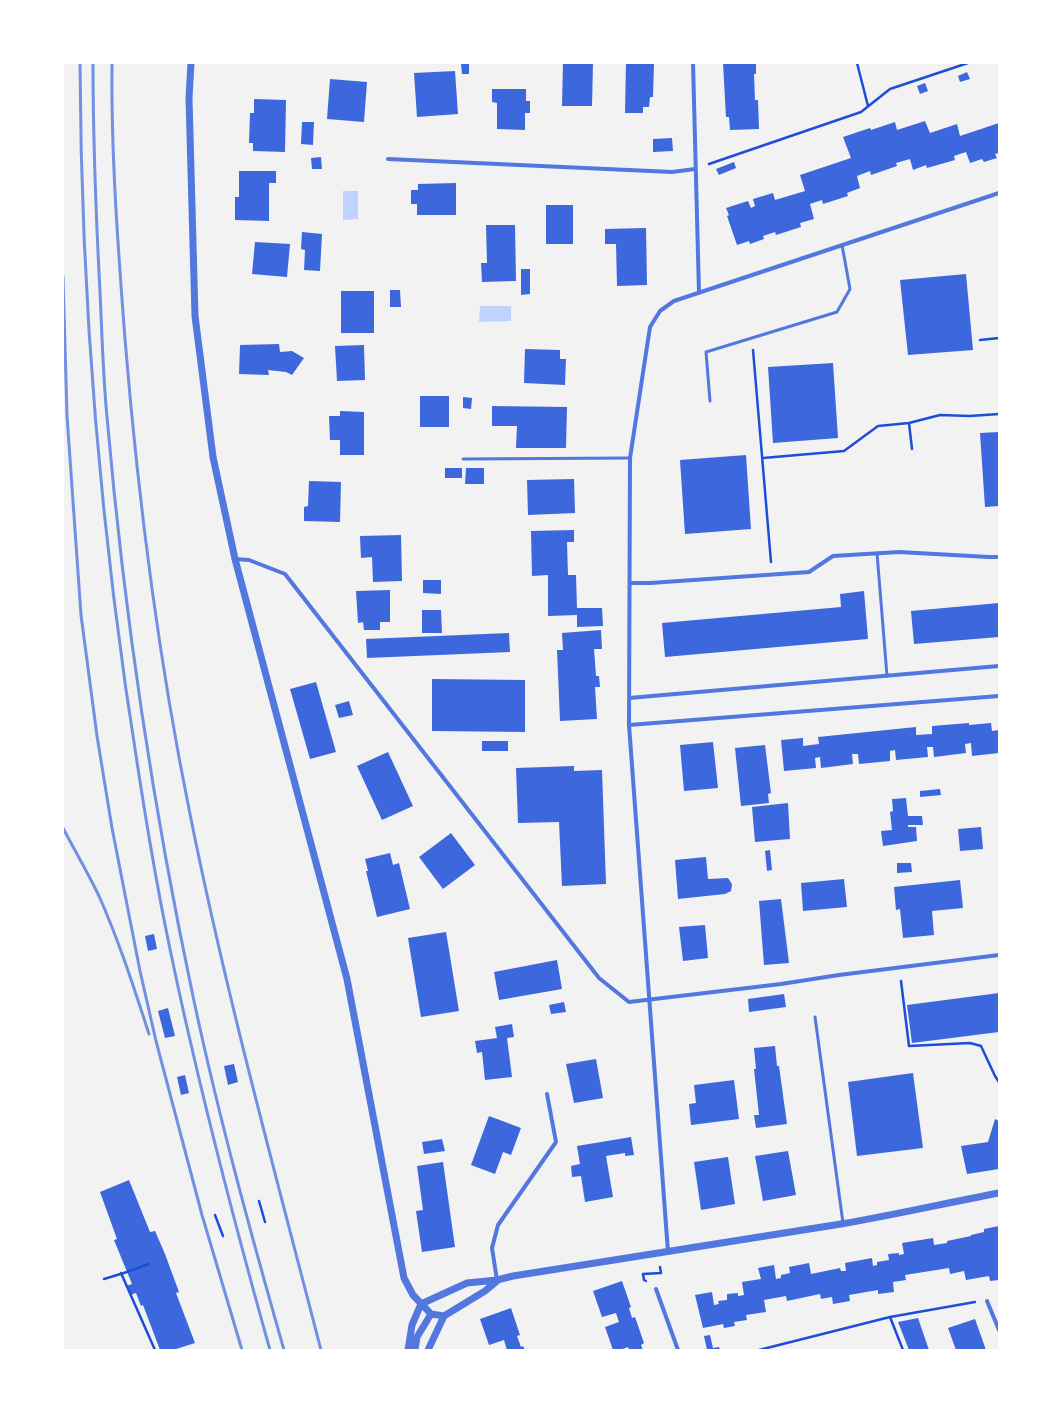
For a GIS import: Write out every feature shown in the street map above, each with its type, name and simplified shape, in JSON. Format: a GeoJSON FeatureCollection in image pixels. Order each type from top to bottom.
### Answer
{"type":"FeatureCollection","features":[{"type":"Feature","properties":{"kind":"street"},"geometry":{"type":"LineString","coordinates":[[191,63],[189,98],[195,316],[213,457],[235,559],[347,979],[404,1278],[413,1295],[431,1314],[444,1316]]}},
{"type":"Feature","properties":{"kind":"street"},"geometry":{"type":"LineString","coordinates":[[693,63],[699,293]]}},
{"type":"Feature","properties":{"kind":"street"},"geometry":{"type":"LineString","coordinates":[[388,159],[672,172],[695,168]]}},
{"type":"Feature","properties":{"kind":"street"},"geometry":{"type":"LineString","coordinates":[[668,1252],[629,725],[630,458],[650,327],[660,311],[674,301],[999,192]]}},
{"type":"Feature","properties":{"kind":"street"},"geometry":{"type":"LineString","coordinates":[[630,583],[650,583],[809,572],[834,556],[898,552],[989,558],[999,557]]}},
{"type":"Feature","properties":{"kind":"street"},"geometry":{"type":"LineString","coordinates":[[235,559],[249,560],[285,574],[599,978],[629,1002],[781,984],[900,967],[999,956]]}},
{"type":"Feature","properties":{"kind":"street"},"geometry":{"type":"LineString","coordinates":[[629,698],[999,666]]}},
{"type":"Feature","properties":{"kind":"street"},"geometry":{"type":"LineString","coordinates":[[629,725],[999,696]]}},
{"type":"Feature","properties":{"kind":"street"},"geometry":{"type":"LineString","coordinates":[[497,1280],[492,1248],[498,1225],[556,1142],[547,1094]]}},
{"type":"Feature","properties":{"kind":"street"},"geometry":{"type":"LineString","coordinates":[[408,1350],[412,1325],[421,1304],[467,1283],[497,1280],[513,1276],[843,1223],[999,1194]]}},
{"type":"Feature","properties":{"kind":"street"},"geometry":{"type":"LineString","coordinates":[[428,1350],[444,1316],[485,1291],[497,1280]]}},
{"type":"Feature","properties":{"kind":"street"},"geometry":{"type":"LineString","coordinates":[[656,1289],[678,1350]]}},
{"type":"Feature","properties":{"kind":"street"},"geometry":{"type":"LineString","coordinates":[[987,1301],[999,1330]]}},
{"type":"Feature","properties":{"kind":"street"},"geometry":{"type":"LineString","coordinates":[[416,1350],[417,1337],[431,1314]]}},
{"type":"Feature","properties":{"kind":"lane"},"geometry":{"type":"LineString","coordinates":[[710,402],[706,352],[836,312],[850,289],[842,245]]}},
{"type":"Feature","properties":{"kind":"lane"},"geometry":{"type":"LineString","coordinates":[[463,459],[630,458]]}},
{"type":"Feature","properties":{"kind":"lane"},"geometry":{"type":"LineString","coordinates":[[877,553],[887,676]]}},
{"type":"Feature","properties":{"kind":"lane"},"geometry":{"type":"LineString","coordinates":[[815,1017],[843,1223]]}},
{"type":"Feature","properties":{"kind":"path"},"geometry":{"type":"LineString","coordinates":[[857,63],[868,106]]}},
{"type":"Feature","properties":{"kind":"path"},"geometry":{"type":"LineString","coordinates":[[695,168],[861,112],[890,89],[968,63]]}},
{"type":"Feature","properties":{"kind":"path"},"geometry":{"type":"LineString","coordinates":[[752,337],[772,575]]}},
{"type":"Feature","properties":{"kind":"path"},"geometry":{"type":"LineString","coordinates":[[980,340],[999,338]]}},
{"type":"Feature","properties":{"kind":"path"},"geometry":{"type":"LineString","coordinates":[[762,458],[844,451],[878,426],[909,423],[940,415],[970,416],[999,414]]}},
{"type":"Feature","properties":{"kind":"path"},"geometry":{"type":"LineString","coordinates":[[909,423],[912,449]]}},
{"type":"Feature","properties":{"kind":"path"},"geometry":{"type":"LineString","coordinates":[[900,967],[909,1046],[970,1043],[981,1046],[999,1082]]}},
{"type":"Feature","properties":{"kind":"path"},"geometry":{"type":"LineString","coordinates":[[995,1076],[999,1075]]}},
{"type":"Feature","properties":{"kind":"path"},"geometry":{"type":"LineString","coordinates":[[259,1201],[264,1222]]}},
{"type":"Feature","properties":{"kind":"path"},"geometry":{"type":"LineString","coordinates":[[216,1215],[223,1236]]}},
{"type":"Feature","properties":{"kind":"path"},"geometry":{"type":"LineString","coordinates":[[104,1279],[149,1264]]}},
{"type":"Feature","properties":{"kind":"path"},"geometry":{"type":"LineString","coordinates":[[643,1274],[661,1273]]}},
{"type":"Feature","properties":{"kind":"path"},"geometry":{"type":"LineString","coordinates":[[121,1274],[155,1350]]}},
{"type":"Feature","properties":{"kind":"path"},"geometry":{"type":"LineString","coordinates":[[759,1350],[890,1317],[970,1302],[987,1301]]}},
{"type":"Feature","properties":{"kind":"path"},"geometry":{"type":"LineString","coordinates":[[890,1317],[903,1350]]}},
{"type":"Feature","properties":{"kind":"water"},"geometry":{"type":"Polygon","coordinates":[[[343,191],[358,191],[358,219],[343,220],[343,191]]]}},
{"type":"Feature","properties":{"kind":"water"},"geometry":{"type":"Polygon","coordinates":[[[480,306],[511,306],[511,321],[479,322],[480,306]]]}},
{"type":"Feature","properties":{"kind":"building"},"geometry":{"type":"Polygon","coordinates":[[[461,63],[469,63],[469,74],[462,74],[461,63]]]}},
{"type":"Feature","properties":{"kind":"building"},"geometry":{"type":"Polygon","coordinates":[[[563,63],[593,63],[592,106],[562,106],[563,63]]]}},
{"type":"Feature","properties":{"kind":"building"},"geometry":{"type":"Polygon","coordinates":[[[626,63],[654,63],[653,97],[650,97],[649,107],[643,107],[643,113],[625,113],[626,63]]]}},
{"type":"Feature","properties":{"kind":"building"},"geometry":{"type":"Polygon","coordinates":[[[723,63],[756,63],[756,74],[754,74],[755,100],[758,100],[759,129],[730,130],[729,117],[726,117],[723,63]]]}},
{"type":"Feature","properties":{"kind":"building"},"geometry":{"type":"Polygon","coordinates":[[[455,71],[458,114],[417,117],[414,73],[455,71]]]}},
{"type":"Feature","properties":{"kind":"building"},"geometry":{"type":"Polygon","coordinates":[[[967,72],[970,79],[960,82],[958,76],[967,72]]]}},
{"type":"Feature","properties":{"kind":"building"},"geometry":{"type":"Polygon","coordinates":[[[330,79],[367,82],[364,122],[327,119],[330,79]]]}},
{"type":"Feature","properties":{"kind":"building"},"geometry":{"type":"Polygon","coordinates":[[[925,83],[928,91],[920,94],[917,86],[925,83]]]}},
{"type":"Feature","properties":{"kind":"building"},"geometry":{"type":"Polygon","coordinates":[[[492,89],[526,89],[526,101],[530,101],[530,113],[525,113],[525,130],[497,129],[497,103],[492,102],[492,89]]]}},
{"type":"Feature","properties":{"kind":"building"},"geometry":{"type":"Polygon","coordinates":[[[254,99],[286,100],[285,152],[253,151],[253,143],[249,143],[250,113],[254,113],[254,99]]]}},
{"type":"Feature","properties":{"kind":"building"},"geometry":{"type":"Polygon","coordinates":[[[925,121],[930,133],[957,124],[960,136],[999,123],[999,153],[995,154],[997,158],[984,162],[982,159],[970,163],[966,152],[954,156],[955,160],[927,168],[926,165],[913,170],[910,159],[896,163],[897,166],[871,175],[870,171],[857,176],[860,188],[847,193],[848,196],[823,204],[822,200],[810,204],[814,219],[800,223],[801,227],[776,235],[775,232],[763,236],[764,239],[750,244],[749,241],[737,245],[727,216],[729,215],[726,208],[748,201],[751,208],[755,206],[753,199],[773,193],[775,200],[805,191],[800,175],[851,158],[843,137],[895,122],[897,130],[925,121]]]}},
{"type":"Feature","properties":{"kind":"building"},"geometry":{"type":"Polygon","coordinates":[[[302,122],[314,122],[313,145],[301,144],[302,122]]]}},
{"type":"Feature","properties":{"kind":"building"},"geometry":{"type":"Polygon","coordinates":[[[672,138],[673,151],[653,152],[653,139],[672,138]]]}},
{"type":"Feature","properties":{"kind":"building"},"geometry":{"type":"Polygon","coordinates":[[[321,157],[322,169],[312,169],[311,158],[321,157]]]}},
{"type":"Feature","properties":{"kind":"building"},"geometry":{"type":"Polygon","coordinates":[[[734,162],[736,168],[719,175],[716,169],[734,162]]]}},
{"type":"Feature","properties":{"kind":"building"},"geometry":{"type":"Polygon","coordinates":[[[239,171],[276,171],[276,183],[269,183],[269,221],[235,220],[235,197],[239,197],[239,171]]]}},
{"type":"Feature","properties":{"kind":"building"},"geometry":{"type":"Polygon","coordinates":[[[456,183],[456,215],[417,215],[417,204],[411,204],[411,190],[418,190],[418,184],[456,183]]]}},
{"type":"Feature","properties":{"kind":"building"},"geometry":{"type":"Polygon","coordinates":[[[546,205],[573,205],[573,244],[546,244],[546,205]]]}},
{"type":"Feature","properties":{"kind":"building"},"geometry":{"type":"Polygon","coordinates":[[[486,225],[515,225],[516,281],[482,282],[481,263],[487,263],[486,225]]]}},
{"type":"Feature","properties":{"kind":"building"},"geometry":{"type":"Polygon","coordinates":[[[646,228],[647,285],[617,286],[616,244],[605,244],[605,229],[646,228]]]}},
{"type":"Feature","properties":{"kind":"building"},"geometry":{"type":"Polygon","coordinates":[[[302,232],[322,234],[320,271],[304,270],[305,250],[301,249],[302,232]]]}},
{"type":"Feature","properties":{"kind":"building"},"geometry":{"type":"Polygon","coordinates":[[[255,242],[290,244],[287,277],[252,274],[255,242]]]}},
{"type":"Feature","properties":{"kind":"building"},"geometry":{"type":"Polygon","coordinates":[[[521,269],[530,269],[530,294],[521,295],[521,269]]]}},
{"type":"Feature","properties":{"kind":"building"},"geometry":{"type":"Polygon","coordinates":[[[966,274],[973,350],[908,355],[900,280],[966,274]]]}},
{"type":"Feature","properties":{"kind":"building"},"geometry":{"type":"Polygon","coordinates":[[[390,290],[400,290],[401,307],[390,307],[390,290]]]}},
{"type":"Feature","properties":{"kind":"building"},"geometry":{"type":"Polygon","coordinates":[[[341,291],[374,291],[374,333],[341,333],[341,291]]]}},
{"type":"Feature","properties":{"kind":"building"},"geometry":{"type":"Polygon","coordinates":[[[279,344],[280,352],[292,351],[304,358],[292,375],[286,372],[268,370],[269,375],[239,374],[240,345],[279,344]]]}},
{"type":"Feature","properties":{"kind":"building"},"geometry":{"type":"Polygon","coordinates":[[[364,345],[365,380],[337,381],[335,346],[364,345]]]}},
{"type":"Feature","properties":{"kind":"building"},"geometry":{"type":"Polygon","coordinates":[[[525,349],[560,350],[560,359],[566,359],[565,385],[524,383],[525,349]]]}},
{"type":"Feature","properties":{"kind":"building"},"geometry":{"type":"Polygon","coordinates":[[[833,363],[838,438],[773,443],[768,367],[833,363]]]}},
{"type":"Feature","properties":{"kind":"building"},"geometry":{"type":"Polygon","coordinates":[[[420,396],[449,396],[449,427],[420,427],[420,396]]]}},
{"type":"Feature","properties":{"kind":"building"},"geometry":{"type":"Polygon","coordinates":[[[463,397],[472,398],[471,409],[463,408],[463,397]]]}},
{"type":"Feature","properties":{"kind":"building"},"geometry":{"type":"Polygon","coordinates":[[[492,406],[567,407],[566,448],[516,448],[517,426],[492,426],[492,406]]]}},
{"type":"Feature","properties":{"kind":"building"},"geometry":{"type":"Polygon","coordinates":[[[340,411],[364,412],[364,455],[340,455],[340,440],[330,440],[329,416],[340,416],[340,411]]]}},
{"type":"Feature","properties":{"kind":"building"},"geometry":{"type":"Polygon","coordinates":[[[999,432],[999,506],[985,507],[980,433],[999,432]]]}},
{"type":"Feature","properties":{"kind":"building"},"geometry":{"type":"Polygon","coordinates":[[[746,455],[751,529],[685,534],[680,460],[746,455]]]}},
{"type":"Feature","properties":{"kind":"building"},"geometry":{"type":"Polygon","coordinates":[[[445,468],[462,468],[462,478],[445,478],[445,468]]]}},
{"type":"Feature","properties":{"kind":"building"},"geometry":{"type":"Polygon","coordinates":[[[466,468],[484,468],[484,484],[465,484],[466,468]]]}},
{"type":"Feature","properties":{"kind":"building"},"geometry":{"type":"Polygon","coordinates":[[[574,479],[575,513],[528,515],[527,480],[574,479]]]}},
{"type":"Feature","properties":{"kind":"building"},"geometry":{"type":"Polygon","coordinates":[[[309,481],[341,482],[340,522],[304,521],[304,507],[308,506],[309,481]]]}},
{"type":"Feature","properties":{"kind":"building"},"geometry":{"type":"Polygon","coordinates":[[[574,530],[574,542],[567,542],[568,575],[576,575],[577,608],[602,608],[603,626],[577,627],[577,615],[548,616],[548,575],[532,576],[531,531],[574,530]]]}},
{"type":"Feature","properties":{"kind":"building"},"geometry":{"type":"Polygon","coordinates":[[[401,535],[402,581],[373,582],[372,557],[361,558],[360,536],[401,535]]]}},
{"type":"Feature","properties":{"kind":"building"},"geometry":{"type":"Polygon","coordinates":[[[423,580],[441,580],[441,594],[423,593],[423,580]]]}},
{"type":"Feature","properties":{"kind":"building"},"geometry":{"type":"Polygon","coordinates":[[[390,590],[390,622],[380,622],[380,630],[364,630],[363,622],[358,623],[356,591],[390,590]]]}},
{"type":"Feature","properties":{"kind":"building"},"geometry":{"type":"Polygon","coordinates":[[[864,591],[868,639],[665,657],[662,623],[841,607],[840,594],[864,591]]]}},
{"type":"Feature","properties":{"kind":"building"},"geometry":{"type":"Polygon","coordinates":[[[999,603],[999,637],[914,644],[911,611],[999,603]]]}},
{"type":"Feature","properties":{"kind":"building"},"geometry":{"type":"Polygon","coordinates":[[[422,610],[441,610],[442,633],[422,633],[422,610]]]}},
{"type":"Feature","properties":{"kind":"building"},"geometry":{"type":"Polygon","coordinates":[[[601,630],[602,649],[594,649],[596,676],[599,676],[600,687],[595,687],[597,719],[560,721],[557,650],[563,650],[562,633],[601,630]]]}},
{"type":"Feature","properties":{"kind":"building"},"geometry":{"type":"Polygon","coordinates":[[[509,633],[510,652],[367,658],[366,639],[509,633]]]}},
{"type":"Feature","properties":{"kind":"building"},"geometry":{"type":"Polygon","coordinates":[[[432,679],[525,680],[525,732],[432,731],[432,679]]]}},
{"type":"Feature","properties":{"kind":"building"},"geometry":{"type":"Polygon","coordinates":[[[316,682],[336,752],[310,759],[290,689],[316,682]]]}},
{"type":"Feature","properties":{"kind":"building"},"geometry":{"type":"Polygon","coordinates":[[[349,701],[353,715],[339,718],[335,705],[349,701]]]}},
{"type":"Feature","properties":{"kind":"building"},"geometry":{"type":"Polygon","coordinates":[[[969,723],[969,725],[991,723],[992,731],[999,730],[999,753],[972,756],[971,743],[965,744],[966,753],[934,757],[933,747],[927,747],[928,757],[896,760],[895,750],[890,751],[890,761],[859,764],[858,754],[852,754],[853,764],[821,768],[820,757],[815,758],[816,768],[784,771],[781,740],[803,738],[803,746],[819,744],[818,737],[916,727],[916,735],[932,734],[932,726],[969,723]]]}},
{"type":"Feature","properties":{"kind":"building"},"geometry":{"type":"Polygon","coordinates":[[[482,741],[508,741],[508,751],[482,751],[482,741]]]}},
{"type":"Feature","properties":{"kind":"building"},"geometry":{"type":"Polygon","coordinates":[[[713,742],[718,788],[684,791],[680,745],[713,742]]]}},
{"type":"Feature","properties":{"kind":"building"},"geometry":{"type":"Polygon","coordinates":[[[765,745],[771,793],[768,794],[769,803],[741,806],[735,748],[765,745]]]}},
{"type":"Feature","properties":{"kind":"building"},"geometry":{"type":"Polygon","coordinates":[[[388,752],[413,806],[382,820],[357,766],[388,752]]]}},
{"type":"Feature","properties":{"kind":"building"},"geometry":{"type":"Polygon","coordinates":[[[574,766],[574,771],[602,770],[606,884],[562,886],[559,822],[518,823],[516,768],[574,766]]]}},
{"type":"Feature","properties":{"kind":"building"},"geometry":{"type":"Polygon","coordinates":[[[940,789],[941,795],[920,797],[920,791],[940,789]]]}},
{"type":"Feature","properties":{"kind":"building"},"geometry":{"type":"Polygon","coordinates":[[[906,798],[908,816],[922,816],[923,825],[908,825],[908,827],[916,827],[917,841],[883,846],[881,831],[892,830],[890,812],[893,811],[892,799],[906,798]]]}},
{"type":"Feature","properties":{"kind":"building"},"geometry":{"type":"Polygon","coordinates":[[[788,803],[790,839],[755,842],[752,807],[788,803]]]}},
{"type":"Feature","properties":{"kind":"building"},"geometry":{"type":"Polygon","coordinates":[[[981,827],[983,849],[960,851],[958,829],[981,827]]]}},
{"type":"Feature","properties":{"kind":"building"},"geometry":{"type":"Polygon","coordinates":[[[451,833],[475,865],[443,889],[419,857],[451,833]]]}},
{"type":"Feature","properties":{"kind":"building"},"geometry":{"type":"Polygon","coordinates":[[[770,850],[772,870],[767,871],[765,851],[770,850]]]}},
{"type":"Feature","properties":{"kind":"building"},"geometry":{"type":"Polygon","coordinates":[[[390,853],[393,865],[399,863],[410,909],[377,917],[366,871],[368,871],[365,859],[390,853]]]}},
{"type":"Feature","properties":{"kind":"building"},"geometry":{"type":"Polygon","coordinates":[[[706,857],[708,879],[728,878],[732,884],[731,891],[725,894],[678,899],[675,860],[706,857]]]}},
{"type":"Feature","properties":{"kind":"building"},"geometry":{"type":"Polygon","coordinates":[[[897,863],[911,863],[912,872],[897,873],[897,863]]]}},
{"type":"Feature","properties":{"kind":"building"},"geometry":{"type":"Polygon","coordinates":[[[844,879],[847,907],[803,911],[801,883],[844,879]]]}},
{"type":"Feature","properties":{"kind":"building"},"geometry":{"type":"Polygon","coordinates":[[[960,880],[963,908],[932,911],[934,935],[903,938],[900,909],[896,910],[894,887],[960,880]]]}},
{"type":"Feature","properties":{"kind":"building"},"geometry":{"type":"Polygon","coordinates":[[[781,899],[789,963],[764,965],[759,901],[781,899]]]}},
{"type":"Feature","properties":{"kind":"building"},"geometry":{"type":"Polygon","coordinates":[[[705,925],[708,958],[683,961],[679,927],[705,925]]]}},
{"type":"Feature","properties":{"kind":"building"},"geometry":{"type":"Polygon","coordinates":[[[446,932],[459,1011],[421,1017],[408,938],[446,932]]]}},
{"type":"Feature","properties":{"kind":"building"},"geometry":{"type":"Polygon","coordinates":[[[154,934],[157,949],[148,951],[145,936],[154,934]]]}},
{"type":"Feature","properties":{"kind":"building"},"geometry":{"type":"Polygon","coordinates":[[[557,960],[562,989],[499,1000],[494,972],[557,960]]]}},
{"type":"Feature","properties":{"kind":"building"},"geometry":{"type":"Polygon","coordinates":[[[999,993],[999,1032],[912,1043],[907,1005],[999,993]]]}},
{"type":"Feature","properties":{"kind":"building"},"geometry":{"type":"Polygon","coordinates":[[[784,994],[786,1007],[749,1012],[748,999],[784,994]]]}},
{"type":"Feature","properties":{"kind":"building"},"geometry":{"type":"Polygon","coordinates":[[[564,1002],[566,1012],[551,1014],[549,1005],[564,1002]]]}},
{"type":"Feature","properties":{"kind":"building"},"geometry":{"type":"Polygon","coordinates":[[[168,1008],[175,1036],[165,1038],[158,1011],[168,1008]]]}},
{"type":"Feature","properties":{"kind":"building"},"geometry":{"type":"Polygon","coordinates":[[[512,1024],[514,1037],[507,1038],[512,1077],[485,1080],[482,1052],[477,1053],[475,1041],[497,1038],[495,1027],[512,1024]]]}},
{"type":"Feature","properties":{"kind":"building"},"geometry":{"type":"Polygon","coordinates":[[[775,1046],[787,1124],[756,1128],[754,1115],[759,1115],[754,1069],[756,1069],[754,1048],[775,1046]]]}},
{"type":"Feature","properties":{"kind":"building"},"geometry":{"type":"Polygon","coordinates":[[[596,1059],[603,1098],[574,1103],[566,1064],[596,1059]]]}},
{"type":"Feature","properties":{"kind":"building"},"geometry":{"type":"Polygon","coordinates":[[[234,1064],[238,1082],[228,1085],[224,1066],[234,1064]]]}},
{"type":"Feature","properties":{"kind":"building"},"geometry":{"type":"Polygon","coordinates":[[[913,1073],[923,1148],[857,1156],[848,1082],[913,1073]]]}},
{"type":"Feature","properties":{"kind":"building"},"geometry":{"type":"Polygon","coordinates":[[[185,1075],[189,1093],[181,1095],[177,1077],[185,1075]]]}},
{"type":"Feature","properties":{"kind":"building"},"geometry":{"type":"Polygon","coordinates":[[[734,1080],[739,1119],[691,1125],[689,1104],[696,1103],[694,1085],[734,1080]]]}},
{"type":"Feature","properties":{"kind":"building"},"geometry":{"type":"Polygon","coordinates":[[[489,1116],[521,1128],[511,1155],[503,1152],[495,1174],[471,1165],[489,1116]]]}},
{"type":"Feature","properties":{"kind":"building"},"geometry":{"type":"Polygon","coordinates":[[[995,1119],[999,1121],[999,1169],[967,1174],[961,1146],[988,1142],[995,1119]]]}},
{"type":"Feature","properties":{"kind":"building"},"geometry":{"type":"Polygon","coordinates":[[[631,1137],[634,1155],[625,1156],[625,1153],[606,1156],[613,1197],[585,1202],[581,1176],[572,1177],[571,1166],[580,1164],[577,1146],[631,1137]]]}},
{"type":"Feature","properties":{"kind":"building"},"geometry":{"type":"Polygon","coordinates":[[[442,1139],[445,1151],[424,1154],[422,1142],[442,1139]]]}},
{"type":"Feature","properties":{"kind":"building"},"geometry":{"type":"Polygon","coordinates":[[[788,1151],[796,1195],[763,1201],[755,1156],[788,1151]]]}},
{"type":"Feature","properties":{"kind":"building"},"geometry":{"type":"Polygon","coordinates":[[[728,1157],[735,1204],[701,1210],[694,1162],[728,1157]]]}},
{"type":"Feature","properties":{"kind":"building"},"geometry":{"type":"Polygon","coordinates":[[[443,1162],[455,1247],[422,1252],[416,1211],[423,1210],[417,1166],[443,1162]]]}},
{"type":"Feature","properties":{"kind":"building"},"geometry":{"type":"Polygon","coordinates":[[[129,1180],[150,1232],[155,1231],[165,1254],[179,1292],[176,1293],[195,1343],[173,1350],[160,1350],[143,1305],[141,1306],[136,1293],[130,1295],[126,1286],[132,1284],[114,1240],[117,1239],[100,1192],[129,1180]]]}},
{"type":"Feature","properties":{"kind":"building"},"geometry":{"type":"Polygon","coordinates":[[[999,1226],[999,1280],[990,1281],[989,1276],[966,1280],[964,1271],[950,1274],[949,1268],[905,1275],[906,1280],[893,1282],[894,1292],[878,1294],[878,1290],[849,1295],[850,1301],[833,1304],[832,1297],[821,1299],[820,1294],[787,1301],[786,1296],[764,1300],[766,1312],[746,1315],[747,1320],[734,1322],[735,1326],[724,1328],[723,1324],[703,1328],[695,1295],[712,1292],[714,1305],[719,1304],[718,1301],[727,1300],[727,1294],[738,1293],[738,1296],[744,1295],[742,1282],[761,1279],[758,1268],[774,1265],[776,1279],[781,1278],[781,1275],[790,1273],[789,1267],[809,1263],[811,1274],[840,1268],[841,1271],[846,1271],[845,1263],[872,1258],[873,1266],[877,1265],[877,1262],[889,1260],[888,1254],[904,1254],[902,1243],[933,1238],[934,1245],[947,1243],[947,1241],[971,1236],[984,1232],[984,1229],[999,1226]]]}},
{"type":"Feature","properties":{"kind":"building"},"geometry":{"type":"Polygon","coordinates":[[[622,1281],[631,1307],[629,1308],[632,1318],[635,1317],[644,1343],[641,1345],[643,1350],[629,1350],[628,1347],[620,1350],[613,1350],[605,1327],[619,1322],[616,1313],[602,1317],[593,1291],[622,1281]]]}},
{"type":"Feature","properties":{"kind":"building"},"geometry":{"type":"Polygon","coordinates":[[[511,1308],[520,1335],[517,1336],[521,1347],[523,1346],[525,1350],[507,1350],[504,1340],[489,1345],[480,1319],[511,1308]]]}},
{"type":"Feature","properties":{"kind":"building"},"geometry":{"type":"Polygon","coordinates":[[[918,1318],[929,1350],[909,1350],[898,1322],[918,1318]]]}},
{"type":"Feature","properties":{"kind":"building"},"geometry":{"type":"Polygon","coordinates":[[[975,1319],[986,1350],[956,1350],[948,1328],[975,1319]]]}},
{"type":"Feature","properties":{"kind":"building"},"geometry":{"type":"Polygon","coordinates":[[[710,1335],[713,1348],[719,1347],[720,1350],[707,1350],[704,1336],[710,1335]]]}},
{"type":"Feature","properties":{"kind":"railway"},"geometry":{"type":"LineString","coordinates":[[80,63],[84,242],[96,420],[114,598],[142,797],[166,928],[192,1050],[217,1151],[270,1350]]}},
{"type":"Feature","properties":{"kind":"railway"},"geometry":{"type":"LineString","coordinates":[[93,63],[96,206],[106,402],[114,490],[131,637],[153,783],[179,929],[194,1001],[236,1176],[284,1350]]}},
{"type":"Feature","properties":{"kind":"railway"},"geometry":{"type":"LineString","coordinates":[[112,63],[116,201],[122,304],[130,399],[150,577],[168,696],[190,814],[219,949],[321,1350]]}},
{"type":"Feature","properties":{"kind":"railway"},"geometry":{"type":"LineString","coordinates":[[63,276],[67,416],[81,615],[97,736],[112,828],[140,971],[156,1041],[202,1215],[242,1350]]}},
{"type":"Feature","properties":{"kind":"railway"},"geometry":{"type":"LineString","coordinates":[[63,828],[99,896],[126,965],[149,1034]]}}]}
